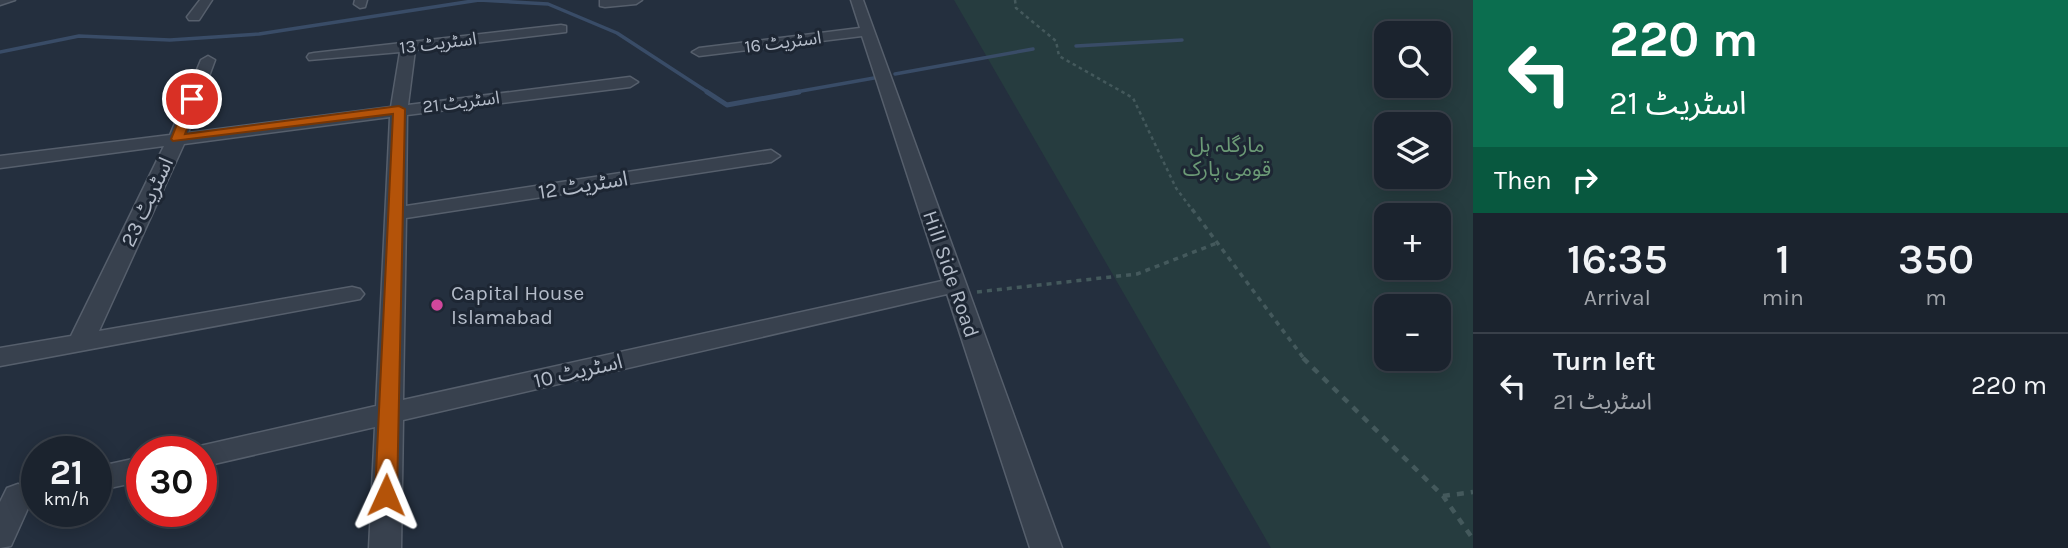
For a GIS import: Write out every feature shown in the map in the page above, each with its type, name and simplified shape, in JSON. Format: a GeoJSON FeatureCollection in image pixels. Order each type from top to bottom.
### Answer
{"type":"FeatureCollection","features":[{"type":"Feature","properties":{"kind":"street"},"geometry":{"type":"LineString","coordinates":[[0,1],[9,0]]}},
{"type":"Feature","properties":{"kind":"street"},"geometry":{"type":"LineString","coordinates":[[194,17],[206,0]]}},
{"type":"Feature","properties":{"kind":"street"},"geometry":{"type":"LineString","coordinates":[[605,3],[636,0]]}},
{"type":"Feature","properties":{"kind":"street","name":"Hill Side Road"},"geometry":{"type":"LineString","coordinates":[[857,0],[957,290],[1039,546]]}},
{"type":"Feature","properties":{"kind":"street","name":"اسٹریٹ 13"},"geometry":{"type":"LineString","coordinates":[[314,57],[561,29]]}},
{"type":"Feature","properties":{"kind":"street","name":"اسٹریٹ 16"},"geometry":{"type":"LineString","coordinates":[[699,52],[868,32]]}},
{"type":"Feature","properties":{"kind":"street"},"geometry":{"type":"LineString","coordinates":[[385,548],[399,109],[408,47]]}},
{"type":"Feature","properties":{"kind":"street","name":"اسٹریٹ 23"},"geometry":{"type":"LineString","coordinates":[[81,342],[177,139],[208,60]]}},
{"type":"Feature","properties":{"kind":"street","name":"اسٹریٹ 21"},"geometry":{"type":"LineString","coordinates":[[0,162],[399,109],[630,82]]}},
{"type":"Feature","properties":{"kind":"street","name":"اسٹریٹ 12"},"geometry":{"type":"LineString","coordinates":[[395,214],[771,156]]}},
{"type":"Feature","properties":{"kind":"street","name":"اسٹریٹ 10"},"geometry":{"type":"LineString","coordinates":[[217,452],[957,290]]}},
{"type":"Feature","properties":{"kind":"street"},"geometry":{"type":"LineString","coordinates":[[0,357],[352,295]]}},
{"type":"Feature","properties":{"kind":"street"},"geometry":{"type":"LineString","coordinates":[[0,536],[18,497]]}},
{"type":"Feature","properties":{"kind":"path"},"geometry":{"type":"LineString","coordinates":[[1015,0],[1016,8],[1056,41],[1059,56],[1133,98],[1176,188],[1303,358],[1443,496],[1473,539]]}},
{"type":"Feature","properties":{"kind":"path"},"geometry":{"type":"LineString","coordinates":[[957,290],[1137,274],[1217,243]]}},
{"type":"Feature","properties":{"kind":"path"},"geometry":{"type":"LineString","coordinates":[[1443,496],[1473,492]]}},
{"type":"Feature","properties":{"kind":"green space","name":"مارگلہ ہل قومی پارک"},"geometry":{"type":"Polygon","coordinates":[[[954,0],[1473,0],[1473,548],[1271,548],[954,0]]]}},
{"type":"Feature","properties":{"kind":"waterway"},"geometry":{"type":"LineString","coordinates":[[0,52],[79,36],[170,40],[259,34],[479,0],[548,4],[617,33],[709,93]]}},
{"type":"Feature","properties":{"kind":"waterway"},"geometry":{"type":"LineString","coordinates":[[1076,46],[1182,40]]}},
{"type":"Feature","properties":{"kind":"waterway"},"geometry":{"type":"LineString","coordinates":[[895,74],[1033,49]]}},
{"type":"Feature","properties":{"kind":"waterway"},"geometry":{"type":"LineString","coordinates":[[790,93],[874,78]]}},
{"type":"Feature","properties":{"kind":"waterway"},"geometry":{"type":"LineString","coordinates":[[707,92],[727,105],[799,92]]}},
{"type":"Feature","properties":{"kind":"place","name":"Capital House Islamabad"},"geometry":{"type":"Point","coordinates":[437,305]}},
{"type":"Feature","properties":{"kind":"route"},"geometry":{"type":"LineString","coordinates":[[192,99],[177,139],[399,109],[386,495]]}}]}
